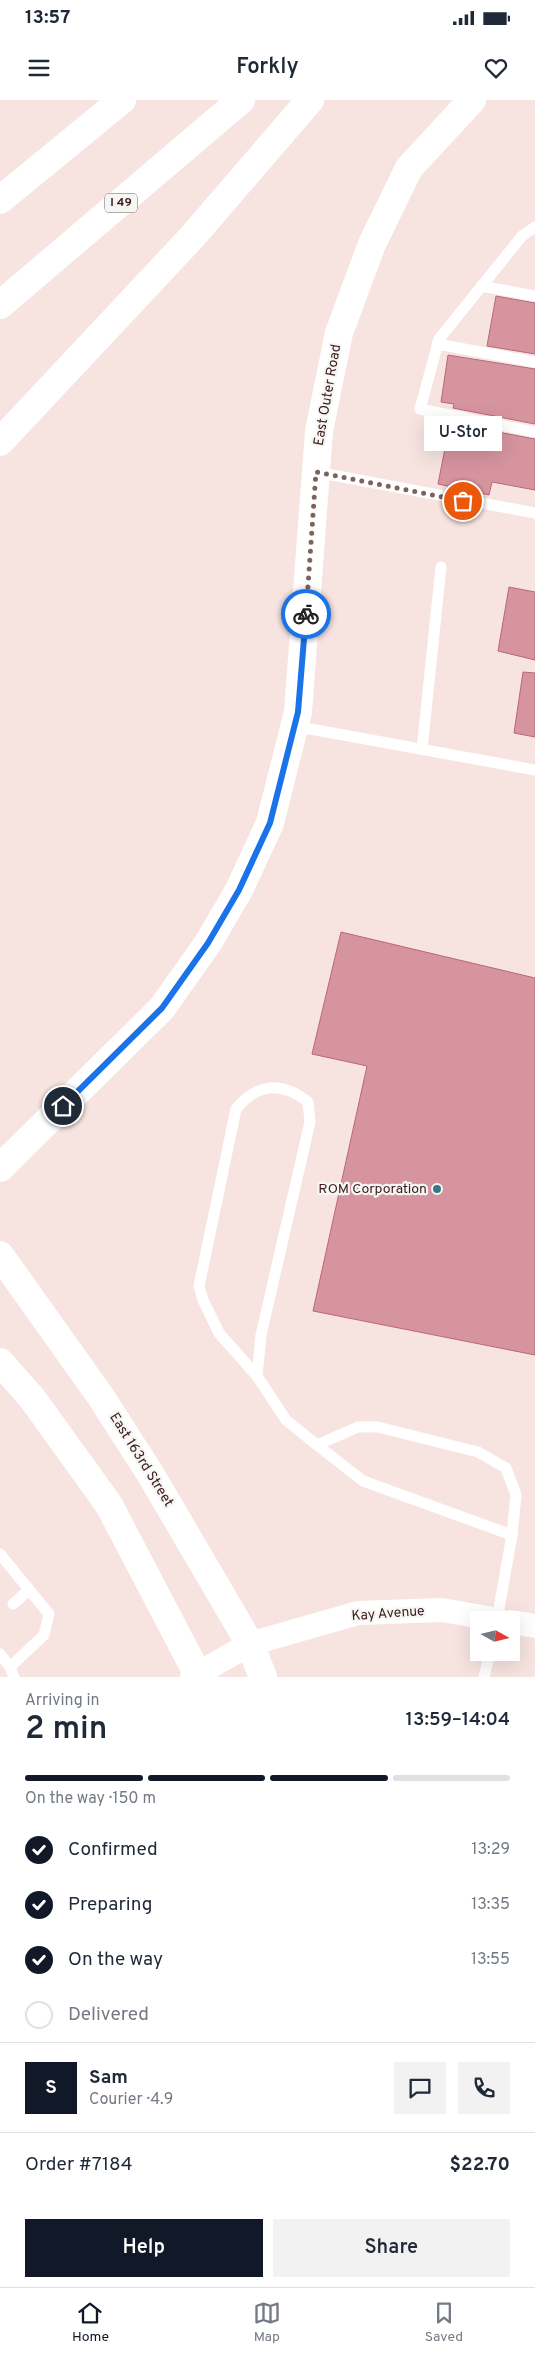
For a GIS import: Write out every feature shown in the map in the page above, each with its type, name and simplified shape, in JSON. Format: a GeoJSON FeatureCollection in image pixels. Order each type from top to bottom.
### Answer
{"type":"FeatureCollection","features":[{"type":"Feature","properties":{"kind":"main road"},"geometry":{"type":"LineString","coordinates":[[0,200],[122,100]]}},
{"type":"Feature","properties":{"kind":"main road","name":"I 49"},"geometry":{"type":"LineString","coordinates":[[0,306],[242,100]]}},
{"type":"Feature","properties":{"kind":"main road"},"geometry":{"type":"LineString","coordinates":[[0,442],[192,237],[310,100]]}},
{"type":"Feature","properties":{"kind":"main road","name":"East Outer Road"},"geometry":{"type":"LineString","coordinates":[[0,1168],[162,1008],[208,943],[239,890],[270,823],[298,712],[319,431],[339,333],[372,244],[409,168],[472,100]]}},
{"type":"Feature","properties":{"kind":"main road","name":"East 163rd Street"},"geometry":{"type":"LineString","coordinates":[[0,1255],[101,1397],[150,1474],[250,1644],[263,1677]]}},
{"type":"Feature","properties":{"kind":"main road"},"geometry":{"type":"LineString","coordinates":[[0,1362],[32,1398],[109,1505],[196,1676]]}},
{"type":"Feature","properties":{"kind":"street","name":"Kay Avenue"},"geometry":{"type":"LineString","coordinates":[[196,1676],[250,1644],[358,1613],[442,1610],[470,1615]]}},
{"type":"Feature","properties":{"kind":"street"},"geometry":{"type":"LineString","coordinates":[[520,1624],[535,1626]]}},
{"type":"Feature","properties":{"kind":"lane"},"geometry":{"type":"LineString","coordinates":[[535,228],[522,236],[439,339],[420,409],[535,432]]}},
{"type":"Feature","properties":{"kind":"lane"},"geometry":{"type":"LineString","coordinates":[[482,286],[535,296]]}},
{"type":"Feature","properties":{"kind":"lane"},"geometry":{"type":"LineString","coordinates":[[437,344],[535,362]]}},
{"type":"Feature","properties":{"kind":"lane"},"geometry":{"type":"LineString","coordinates":[[316,472],[535,514]]}},
{"type":"Feature","properties":{"kind":"lane"},"geometry":{"type":"LineString","coordinates":[[422,749],[441,567]]}},
{"type":"Feature","properties":{"kind":"lane"},"geometry":{"type":"LineString","coordinates":[[294,726],[535,770]]}},
{"type":"Feature","properties":{"kind":"lane"},"geometry":{"type":"LineString","coordinates":[[257,1376],[261,1335],[310,1122],[308,1102],[297,1093],[281,1087],[262,1089],[246,1097],[236,1109],[199,1286],[203,1300],[219,1333],[257,1376],[286,1420],[363,1482],[512,1535]]}},
{"type":"Feature","properties":{"kind":"lane"},"geometry":{"type":"LineString","coordinates":[[316,1445],[358,1427],[378,1427],[478,1452],[506,1468],[516,1495],[512,1535],[499,1611]]}},
{"type":"Feature","properties":{"kind":"lane"},"geometry":{"type":"LineString","coordinates":[[0,1654],[12,1672],[44,1635],[49,1614],[2,1561]]}},
{"type":"Feature","properties":{"kind":"lane"},"geometry":{"type":"LineString","coordinates":[[13,1604],[29,1590]]}},
{"type":"Feature","properties":{"kind":"lane"},"geometry":{"type":"LineString","coordinates":[[484,1677],[488,1661]]}},
{"type":"Feature","properties":{"kind":"building"},"geometry":{"type":"Polygon","coordinates":[[[496,296],[535,303],[535,354],[487,346],[496,296]]]}},
{"type":"Feature","properties":{"kind":"building"},"geometry":{"type":"Polygon","coordinates":[[[448,355],[535,369],[535,424],[453,408],[454,404],[441,402],[448,355]]]}},
{"type":"Feature","properties":{"kind":"building"},"geometry":{"type":"Polygon","coordinates":[[[450,423],[535,439],[535,490],[492,482],[489,495],[438,484],[450,423]]]}},
{"type":"Feature","properties":{"kind":"building"},"geometry":{"type":"Polygon","coordinates":[[[509,587],[535,592],[535,660],[498,651],[509,587]]]}},
{"type":"Feature","properties":{"kind":"building"},"geometry":{"type":"Polygon","coordinates":[[[523,672],[535,673],[535,737],[514,733],[523,672]]]}},
{"type":"Feature","properties":{"kind":"building","name":"ROM Corporation"},"geometry":{"type":"Polygon","coordinates":[[[341,932],[535,978],[535,1355],[313,1311],[367,1066],[312,1054],[341,932]]]}},
{"type":"Feature","properties":{"kind":"way so far"},"geometry":{"type":"LineString","coordinates":[[306,614],[316,472],[463,501]]}},
{"type":"Feature","properties":{"kind":"place","name":"U-Stor"},"geometry":{"type":"Point","coordinates":[463,501]}},
{"type":"Feature","properties":{"kind":"place","name":"ROM Corporation"},"geometry":{"type":"Point","coordinates":[437,1189]}},
{"type":"Feature","properties":{"kind":"route"},"geometry":{"type":"LineString","coordinates":[[63,1106],[162,1008],[208,943],[239,890],[270,823],[298,712],[306,614]]}}]}
